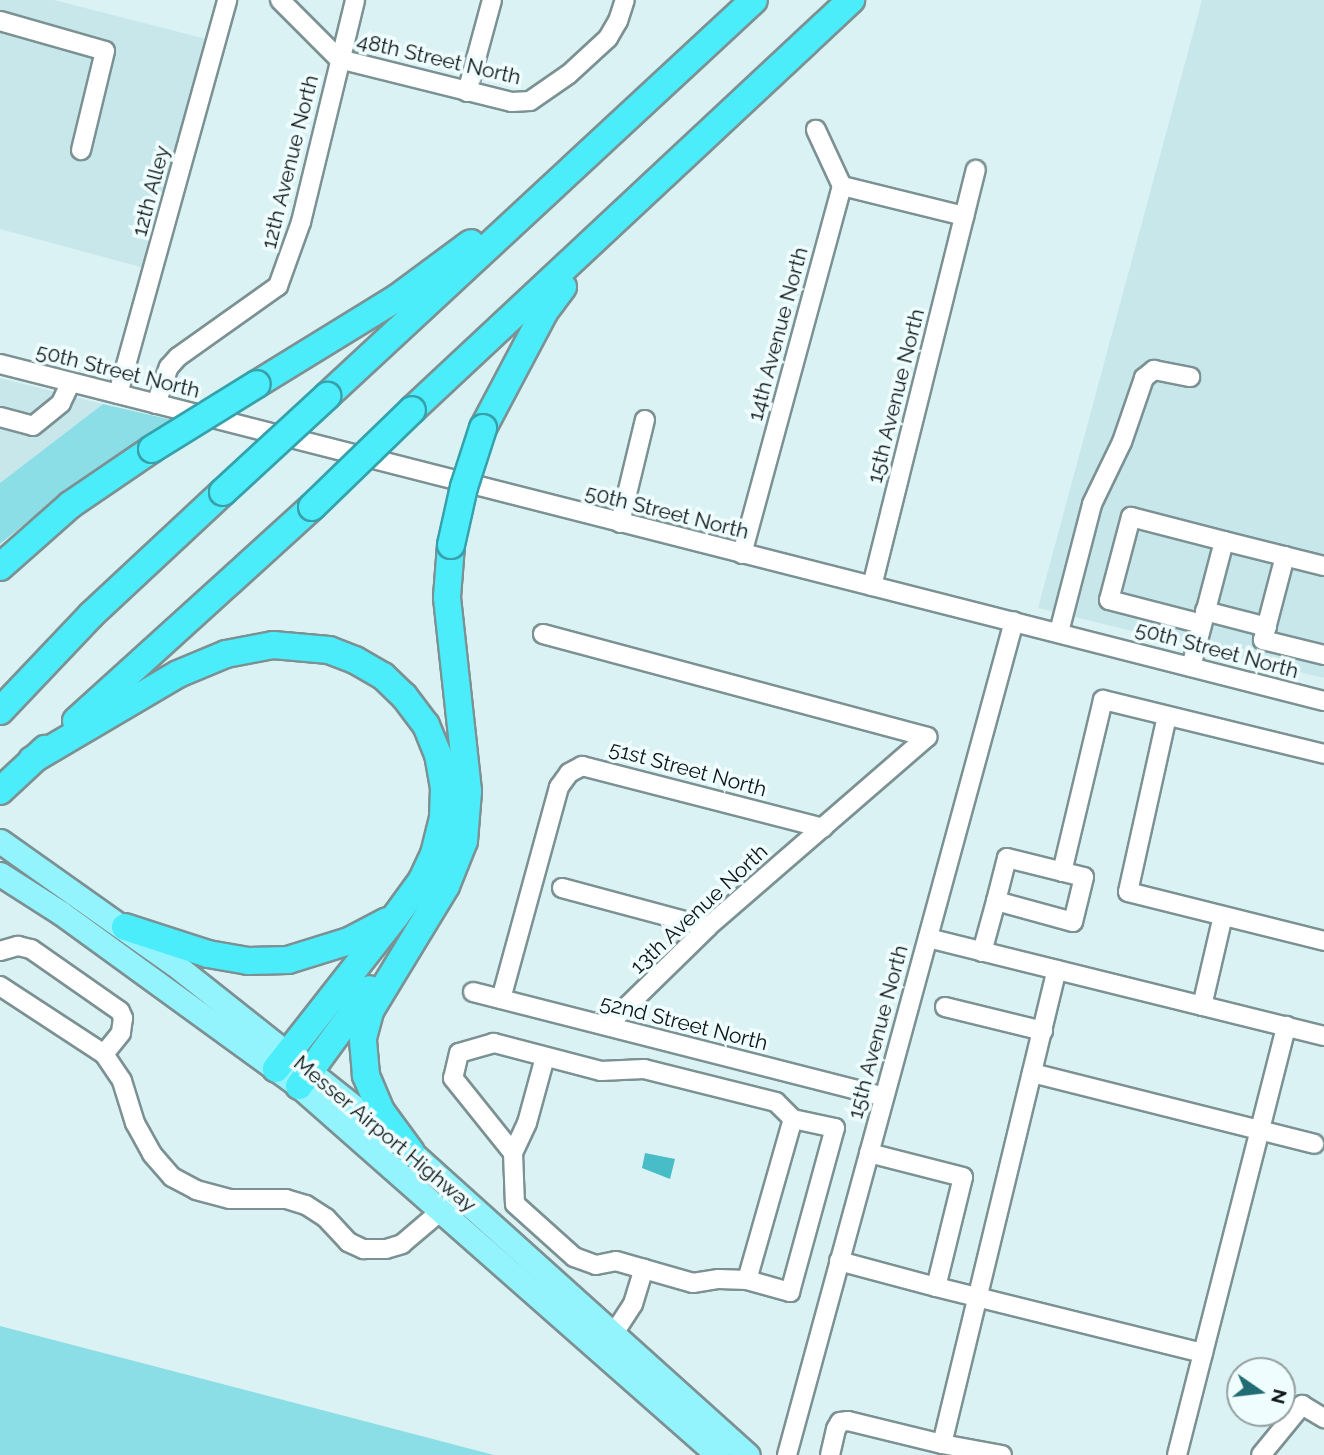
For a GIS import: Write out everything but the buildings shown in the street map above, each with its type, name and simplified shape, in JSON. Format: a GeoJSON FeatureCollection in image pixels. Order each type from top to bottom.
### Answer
{"type":"FeatureCollection","features":[{"type":"Feature","properties":{"kind":"highway"},"geometry":{"type":"LineString","coordinates":[[0,711],[92,615],[754,0]]}},
{"type":"Feature","properties":{"kind":"highway"},"geometry":{"type":"LineString","coordinates":[[0,791],[312,507],[412,410],[851,0]]}},
{"type":"Feature","properties":{"kind":"highway"},"geometry":{"type":"LineString","coordinates":[[0,567],[70,505],[152,449],[397,298],[587,156]]}},
{"type":"Feature","properties":{"kind":"highway"},"geometry":{"type":"LineString","coordinates":[[411,1152],[381,1111],[366,1074],[363,1038],[370,1011],[446,886],[464,841],[467,792],[447,597],[452,545],[464,487],[483,428],[545,311],[606,231]]}},
{"type":"Feature","properties":{"kind":"highway"},"geometry":{"type":"LineString","coordinates":[[32,760],[178,674],[226,654],[273,645],[301,645],[329,650],[355,660],[383,676],[404,696],[426,725],[439,754],[444,788],[443,818],[434,854],[422,880],[283,1061]]}},
{"type":"Feature","properties":{"kind":"highway"},"geometry":{"type":"LineString","coordinates":[[305,1078],[446,886]]}},
{"type":"Feature","properties":{"kind":"highway"},"geometry":{"type":"LineString","coordinates":[[125,927],[208,954],[248,961],[288,960],[349,941],[395,917]]}},
{"type":"Feature","properties":{"kind":"main road","name":"Messer Airport Highway"},"geometry":{"type":"LineString","coordinates":[[0,841],[125,927],[283,1061],[411,1152],[458,1194],[718,1455]]}},
{"type":"Feature","properties":{"kind":"main road","name":"Messer Airport Highway"},"geometry":{"type":"LineString","coordinates":[[0,874],[283,1061]]}},
{"type":"Feature","properties":{"kind":"main road","name":"Messer Airport Highway"},"geometry":{"type":"LineString","coordinates":[[305,1078],[442,1212],[748,1455]]}},
{"type":"Feature","properties":{"kind":"street","name":"12th Alley"},"geometry":{"type":"LineString","coordinates":[[118,394],[227,0]]}},
{"type":"Feature","properties":{"kind":"street","name":"48th Street North"},"geometry":{"type":"LineString","coordinates":[[280,0],[339,60],[512,102],[530,101],[569,74],[608,38],[618,21],[625,0]]}},
{"type":"Feature","properties":{"kind":"street","name":"12th Avenue North"},"geometry":{"type":"LineString","coordinates":[[156,404],[169,367],[178,357],[278,286],[301,222],[355,0]]}},
{"type":"Feature","properties":{"kind":"street"},"geometry":{"type":"LineString","coordinates":[[467,92],[492,0]]}},
{"type":"Feature","properties":{"kind":"street"},"geometry":{"type":"LineString","coordinates":[[0,21],[105,51],[80,150]]}},
{"type":"Feature","properties":{"kind":"street"},"geometry":{"type":"LineString","coordinates":[[816,130],[842,186],[964,216],[976,170]]}},
{"type":"Feature","properties":{"kind":"street","name":"14th Avenue North"},"geometry":{"type":"LineString","coordinates":[[743,554],[842,186]]}},
{"type":"Feature","properties":{"kind":"street","name":"15th Avenue North"},"geometry":{"type":"LineString","coordinates":[[873,586],[964,216]]}},
{"type":"Feature","properties":{"kind":"street","name":"50th Street North"},"geometry":{"type":"LineString","coordinates":[[0,364],[1324,701]]}},
{"type":"Feature","properties":{"kind":"street"},"geometry":{"type":"LineString","coordinates":[[1059,632],[1092,504],[1122,442],[1144,378],[1154,370],[1190,377]]}},
{"type":"Feature","properties":{"kind":"street"},"geometry":{"type":"LineString","coordinates":[[0,417],[33,426],[61,403],[71,382]]}},
{"type":"Feature","properties":{"kind":"street"},"geometry":{"type":"LineString","coordinates":[[620,523],[645,420]]}},
{"type":"Feature","properties":{"kind":"street"},"geometry":{"type":"LineString","coordinates":[[1267,627],[1109,600],[1131,517],[1324,566]]}},
{"type":"Feature","properties":{"kind":"street"},"geometry":{"type":"LineString","coordinates":[[1191,667],[1224,541]]}},
{"type":"Feature","properties":{"kind":"street"},"geometry":{"type":"LineString","coordinates":[[1285,556],[1263,640],[1324,655]]}},
{"type":"Feature","properties":{"kind":"street","name":"15th Avenue North"},"geometry":{"type":"LineString","coordinates":[[786,1455],[1014,621]]}},
{"type":"Feature","properties":{"kind":"street","name":"13th Avenue North"},"geometry":{"type":"LineString","coordinates":[[543,634],[927,737],[708,927],[607,1026]]}},
{"type":"Feature","properties":{"kind":"street"},"geometry":{"type":"LineString","coordinates":[[1062,872],[1104,700],[1324,754]]}},
{"type":"Feature","properties":{"kind":"street"},"geometry":{"type":"LineString","coordinates":[[1167,716],[1128,892],[1324,941]]}},
{"type":"Feature","properties":{"kind":"street","name":"51st Street North"},"geometry":{"type":"LineString","coordinates":[[501,999],[559,787],[569,774],[582,766],[823,828]]}},
{"type":"Feature","properties":{"kind":"street"},"geometry":{"type":"LineString","coordinates":[[982,952],[1007,858],[1084,877],[1073,922],[996,901]]}},
{"type":"Feature","properties":{"kind":"street"},"geometry":{"type":"LineString","coordinates":[[562,888],[708,927]]}},
{"type":"Feature","properties":{"kind":"street"},"geometry":{"type":"LineString","coordinates":[[1202,1006],[1223,916]]}},
{"type":"Feature","properties":{"kind":"street"},"geometry":{"type":"LineString","coordinates":[[928,938],[1324,1036]]}},
{"type":"Feature","properties":{"kind":"street"},"geometry":{"type":"LineString","coordinates":[[0,951],[18,946],[31,949],[120,1011],[123,1018],[121,1033],[104,1054]]}},
{"type":"Feature","properties":{"kind":"street"},"geometry":{"type":"LineString","coordinates":[[942,1444],[1057,970]]}},
{"type":"Feature","properties":{"kind":"street"},"geometry":{"type":"LineString","coordinates":[[0,986],[6,987],[104,1054],[122,1081],[135,1123],[152,1154],[172,1177],[196,1190],[230,1199],[286,1199],[306,1205],[326,1218],[348,1242],[363,1249],[386,1250],[402,1244],[442,1212],[458,1194]]}},
{"type":"Feature","properties":{"kind":"street","name":"52nd Street North"},"geometry":{"type":"LineString","coordinates":[[473,992],[884,1097]]}},
{"type":"Feature","properties":{"kind":"street"},"geometry":{"type":"LineString","coordinates":[[945,1007],[1043,1031]]}},
{"type":"Feature","properties":{"kind":"street"},"geometry":{"type":"LineString","coordinates":[[1177,1455],[1286,1026]]}},
{"type":"Feature","properties":{"kind":"street"},"geometry":{"type":"LineString","coordinates":[[513,1153],[453,1078],[459,1054],[494,1043],[601,1071],[644,1069],[776,1102],[793,1119],[835,1128],[790,1292],[747,1280],[719,1279],[693,1283],[616,1261],[596,1265],[574,1256],[515,1204],[513,1153],[527,1123],[545,1057]]}},
{"type":"Feature","properties":{"kind":"street"},"geometry":{"type":"LineString","coordinates":[[1032,1073],[1314,1144]]}},
{"type":"Feature","properties":{"kind":"street"},"geometry":{"type":"LineString","coordinates":[[747,1280],[793,1119]]}},
{"type":"Feature","properties":{"kind":"street"},"geometry":{"type":"LineString","coordinates":[[869,1153],[963,1177],[936,1287]]}},
{"type":"Feature","properties":{"kind":"street"},"geometry":{"type":"LineString","coordinates":[[839,1261],[1203,1353]]}},
{"type":"Feature","properties":{"kind":"street"},"geometry":{"type":"LineString","coordinates":[[608,1343],[633,1304],[643,1269]]}},
{"type":"Feature","properties":{"kind":"street"},"geometry":{"type":"LineString","coordinates":[[1270,1453],[1301,1405],[1324,1418]]}},
{"type":"Feature","properties":{"kind":"street"},"geometry":{"type":"LineString","coordinates":[[830,1455],[836,1429],[840,1422],[848,1421],[969,1452],[1002,1455]]}},
{"type":"Feature","properties":{"kind":"shaded area"},"geometry":{"type":"Polygon","coordinates":[[[0,0],[54,0],[210,40],[148,269],[0,229],[0,0]]]}},
{"type":"Feature","properties":{"kind":"shaded area"},"geometry":{"type":"Polygon","coordinates":[[[1202,0],[1324,0],[1324,678],[1038,608],[1202,0]]]}},
{"type":"Feature","properties":{"kind":"shaded area"},"geometry":{"type":"Polygon","coordinates":[[[0,378],[103,404],[0,483],[0,378]]]}},
{"type":"Feature","properties":{"kind":"shaded area"},"geometry":{"type":"Polygon","coordinates":[[[103,404],[177,421],[37,514],[0,544],[0,483],[103,404]]]}},
{"type":"Feature","properties":{"kind":"shaded area"},"geometry":{"type":"Polygon","coordinates":[[[645,1153],[675,1159],[670,1179],[642,1168],[645,1153]]]}},
{"type":"Feature","properties":{"kind":"shaded area"},"geometry":{"type":"Polygon","coordinates":[[[0,1326],[494,1455],[0,1455],[0,1326]]]}}]}
